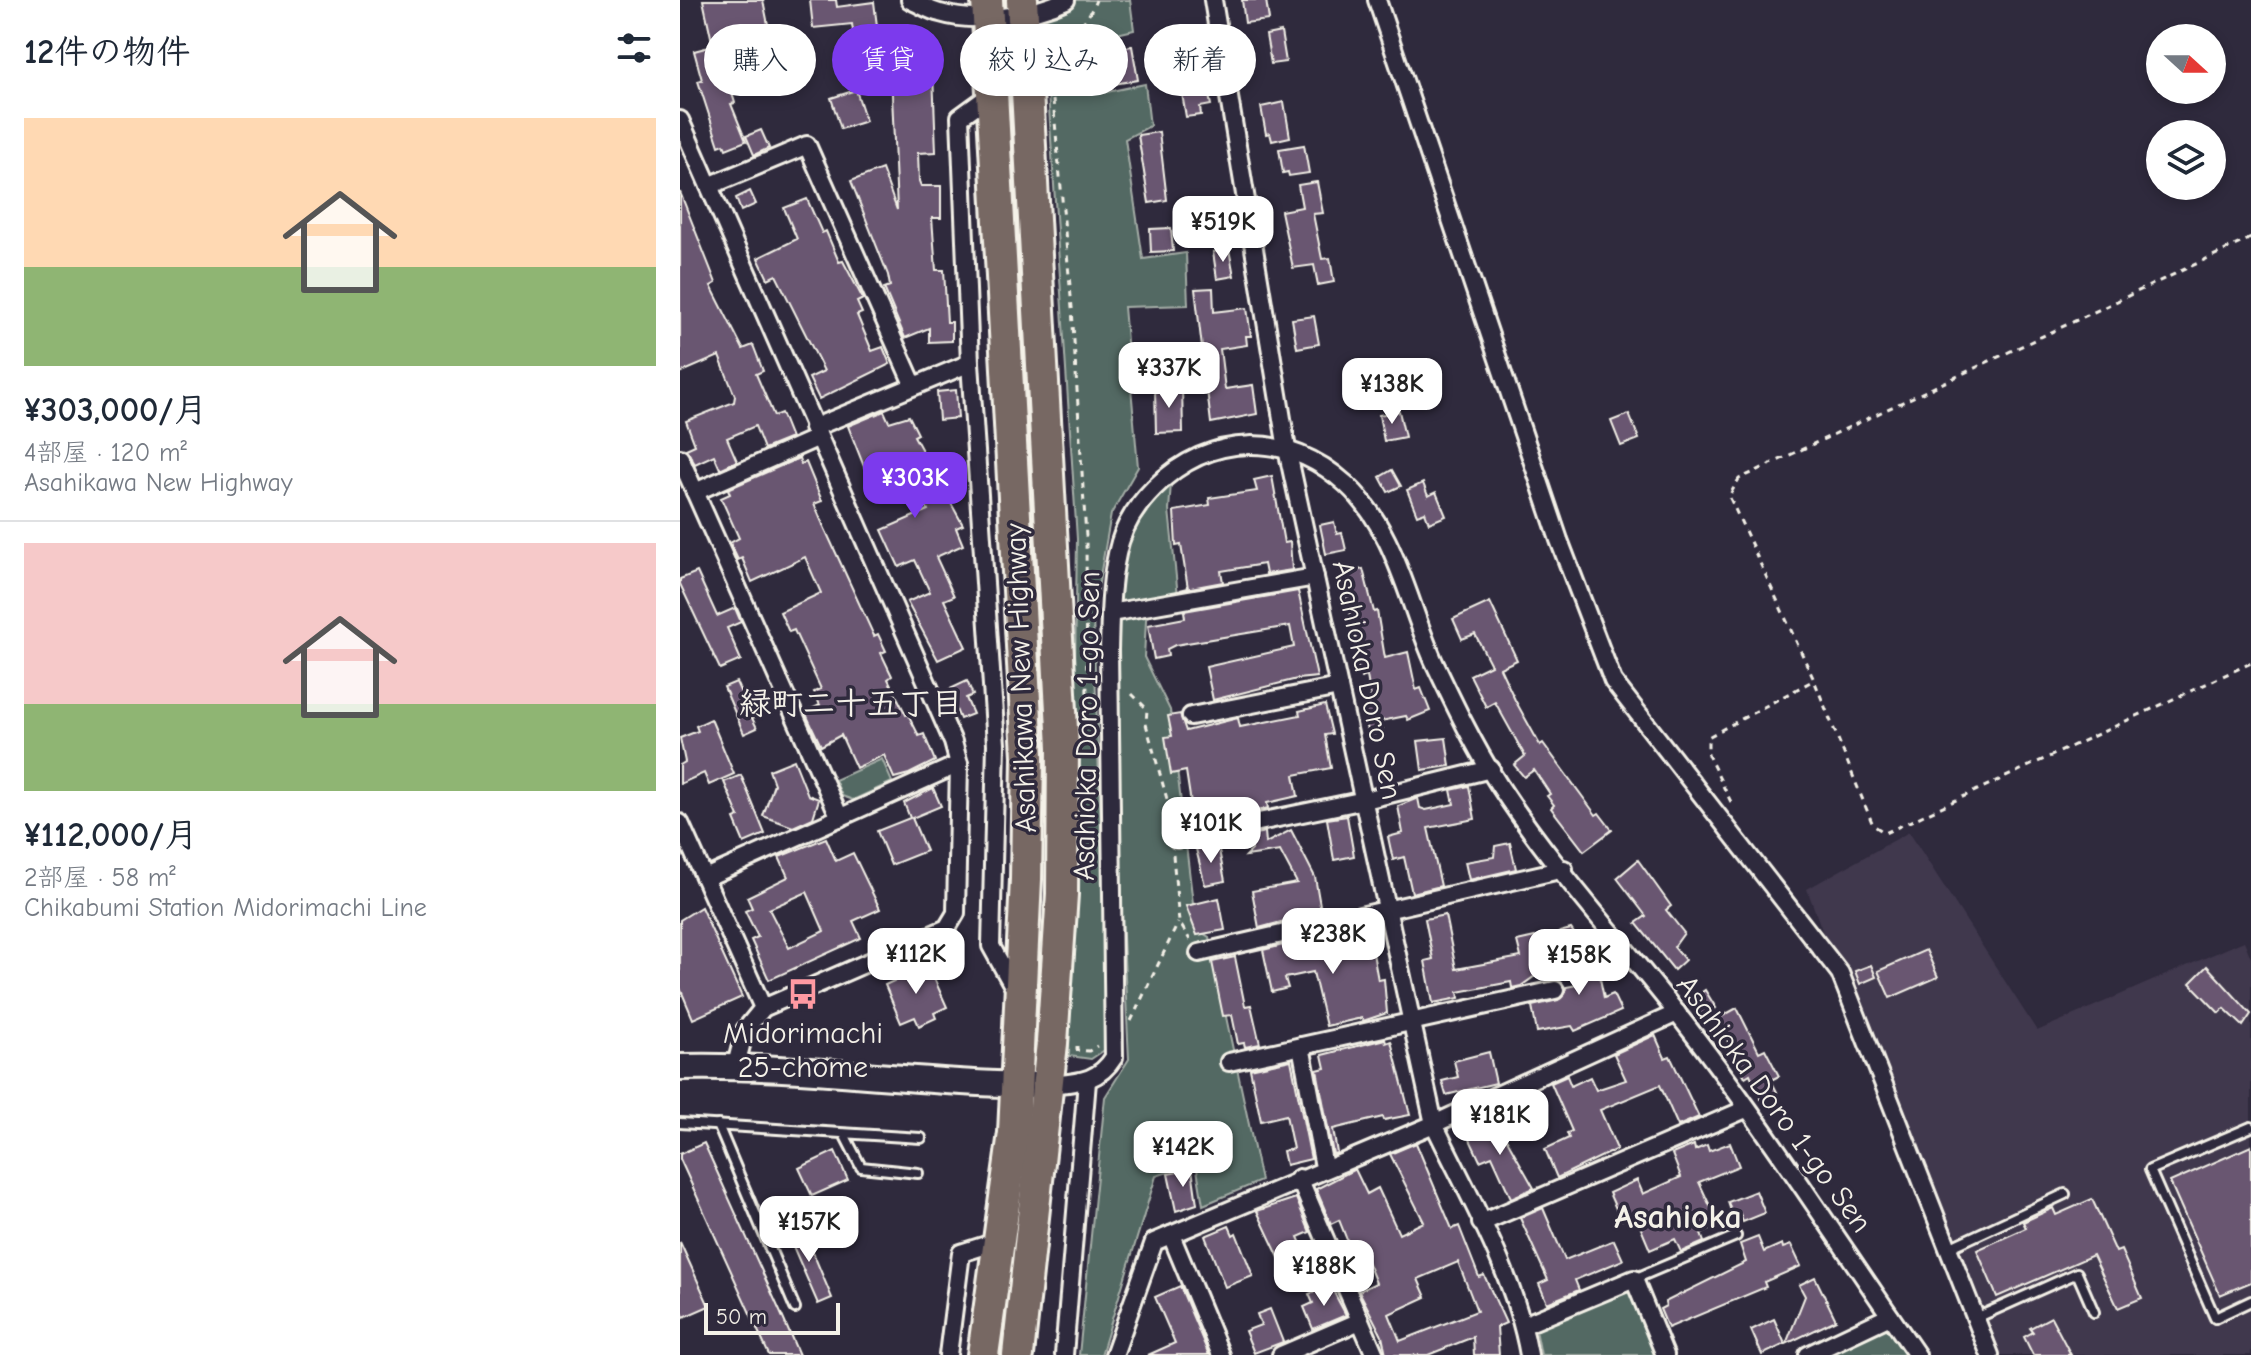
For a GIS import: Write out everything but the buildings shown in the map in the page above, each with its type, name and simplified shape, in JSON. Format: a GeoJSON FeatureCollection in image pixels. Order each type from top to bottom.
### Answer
{"type":"FeatureCollection","features":[{"type":"Feature","properties":{"kind":"highway","name":"Asahikawa New Highway"},"geometry":{"type":"LineString","coordinates":[[1018,1355],[1048,1085],[1062,894],[1063,747],[1022,8]]}},
{"type":"Feature","properties":{"kind":"highway","name":"Asahikawa New Highway"},"geometry":{"type":"LineString","coordinates":[[983,1355],[1017,1085],[1028,756],[993,96]]}},
{"type":"Feature","properties":{"kind":"main road"},"geometry":{"type":"LineString","coordinates":[[680,1067],[736,1065],[1048,1085]]}},
{"type":"Feature","properties":{"kind":"street"},"geometry":{"type":"LineString","coordinates":[[910,0],[940,14],[988,8],[1022,8],[1066,0]]}},
{"type":"Feature","properties":{"kind":"street","name":"Asahioka Doro Sen"},"geometry":{"type":"LineString","coordinates":[[1213,0],[1287,449],[1434,1124],[1481,1223],[1524,1325],[1529,1355]]}},
{"type":"Feature","properties":{"kind":"street"},"geometry":{"type":"LineString","coordinates":[[1377,0],[1559,540],[1613,681],[1840,973],[1951,1247],[1990,1355]]}},
{"type":"Feature","properties":{"kind":"street"},"geometry":{"type":"LineString","coordinates":[[989,96],[960,117],[970,363],[996,744],[991,946],[1020,998]]}},
{"type":"Feature","properties":{"kind":"street"},"geometry":{"type":"LineString","coordinates":[[680,120],[953,742],[959,764],[956,913],[947,928],[763,1008],[745,1030],[736,1065]]}},
{"type":"Feature","properties":{"kind":"street"},"geometry":{"type":"LineString","coordinates":[[709,186],[807,145],[913,384]]}},
{"type":"Feature","properties":{"kind":"street"},"geometry":{"type":"LineString","coordinates":[[689,490],[913,384],[970,363]]}},
{"type":"Feature","properties":{"kind":"street","name":"Asahioka Doro 1-go Sen"},"geometry":{"type":"LineString","coordinates":[[1114,1057],[1110,613],[1120,540],[1132,514],[1172,470],[1196,456],[1226,445],[1263,443],[1287,449],[1317,461],[1350,487],[1384,535],[1435,663],[1491,769],[1564,869],[1677,1013],[1917,1355]]}},
{"type":"Feature","properties":{"kind":"street"},"geometry":{"type":"LineString","coordinates":[[680,458],[689,490],[840,818]]}},
{"type":"Feature","properties":{"kind":"street"},"geometry":{"type":"LineString","coordinates":[[1110,613],[1315,577]]}},
{"type":"Feature","properties":{"kind":"street"},"geometry":{"type":"LineString","coordinates":[[1191,716],[1339,687]]}},
{"type":"Feature","properties":{"kind":"street"},"geometry":{"type":"LineString","coordinates":[[705,878],[959,764]]}},
{"type":"Feature","properties":{"kind":"street"},"geometry":{"type":"LineString","coordinates":[[1177,839],[1365,800],[1491,769]]}},
{"type":"Feature","properties":{"kind":"street"},"geometry":{"type":"LineString","coordinates":[[680,823],[763,1008]]}},
{"type":"Feature","properties":{"kind":"street"},"geometry":{"type":"LineString","coordinates":[[1199,953],[1564,869]]}},
{"type":"Feature","properties":{"kind":"street"},"geometry":{"type":"LineString","coordinates":[[1229,1062],[1555,990]]}},
{"type":"Feature","properties":{"kind":"street"},"geometry":{"type":"LineString","coordinates":[[1114,1355],[1154,1242],[1324,1167],[1434,1124],[1677,1013]]}},
{"type":"Feature","properties":{"kind":"street"},"geometry":{"type":"LineString","coordinates":[[1301,1046],[1324,1167]]}},
{"type":"Feature","properties":{"kind":"street"},"geometry":{"type":"LineString","coordinates":[[1048,1085],[1087,1081],[1104,1072],[1114,1057]]}},
{"type":"Feature","properties":{"kind":"street"},"geometry":{"type":"LineString","coordinates":[[1064,1355],[1087,1081]]}},
{"type":"Feature","properties":{"kind":"street"},"geometry":{"type":"LineString","coordinates":[[1481,1223],[1746,1109]]}},
{"type":"Feature","properties":{"kind":"street"},"geometry":{"type":"LineString","coordinates":[[1299,1178],[1375,1355]]}},
{"type":"Feature","properties":{"kind":"street"},"geometry":{"type":"LineString","coordinates":[[1171,1235],[1221,1355]]}},
{"type":"Feature","properties":{"kind":"street"},"geometry":{"type":"LineString","coordinates":[[948,1355],[961,1253],[999,1241]]}},
{"type":"Feature","properties":{"kind":"street"},"geometry":{"type":"LineString","coordinates":[[1524,1325],[1634,1279],[1665,1355]]}},
{"type":"Feature","properties":{"kind":"street"},"geometry":{"type":"LineString","coordinates":[[1808,1355],[1890,1316]]}},
{"type":"Feature","properties":{"kind":"street"},"geometry":{"type":"LineString","coordinates":[[1281,1355],[1360,1321]]}},
{"type":"Feature","properties":{"kind":"lane"},"geometry":{"type":"LineString","coordinates":[[680,1123],[921,1138]]}},
{"type":"Feature","properties":{"kind":"lane"},"geometry":{"type":"LineString","coordinates":[[718,1125],[795,1308]]}},
{"type":"Feature","properties":{"kind":"lane"},"geometry":{"type":"LineString","coordinates":[[2251,1127],[2150,1170],[2215,1318],[2251,1301]]}},
{"type":"Feature","properties":{"kind":"lane"},"geometry":{"type":"LineString","coordinates":[[844,1134],[861,1167],[918,1173]]}},
{"type":"Feature","properties":{"kind":"lane"},"geometry":{"type":"LineString","coordinates":[[1951,1247],[2065,1194]]}},
{"type":"Feature","properties":{"kind":"lane"},"geometry":{"type":"LineString","coordinates":[[1634,1279],[1736,1236]]}},
{"type":"Feature","properties":{"kind":"lane"},"geometry":{"type":"LineString","coordinates":[[1976,1318],[2077,1273],[2094,1312]]}},
{"type":"Feature","properties":{"kind":"path"},"geometry":{"type":"LineString","coordinates":[[1082,24],[1087,21],[1096,0]]}},
{"type":"Feature","properties":{"kind":"path"},"geometry":{"type":"LineString","coordinates":[[2251,238],[1739,479],[1729,496],[1814,680],[1873,825],[1885,833],[2251,663]]}},
{"type":"Feature","properties":{"kind":"path"},"geometry":{"type":"LineString","coordinates":[[1735,810],[1708,755],[1708,737],[1814,680]]}},
{"type":"Feature","properties":{"kind":"path"},"geometry":{"type":"LineString","coordinates":[[1132,694],[1147,709]]}},
{"type":"Feature","properties":{"kind":"path"},"geometry":{"type":"LineString","coordinates":[[1114,1057],[1179,922]]}},
{"type":"Feature","properties":{"kind":"shaded area"},"geometry":{"type":"Polygon","coordinates":[[[1909,832],[2037,1031],[2244,941],[2251,958],[2251,1355],[1991,1355],[1863,1042],[1807,889],[1909,832]]]}},
{"type":"Feature","properties":{"kind":"green space"},"geometry":{"type":"Polygon","coordinates":[[[1042,0],[1130,0],[1134,30],[1128,31],[1128,24],[1044,24],[1042,0]]]}},
{"type":"Feature","properties":{"kind":"green space"},"geometry":{"type":"Polygon","coordinates":[[[1144,84],[1150,126],[1125,139],[1143,259],[1186,253],[1188,305],[1124,307],[1138,467],[1111,514],[1093,616],[1109,1047],[1091,1059],[1069,1056],[1077,539],[1048,96],[1128,96],[1128,88],[1144,84]]]}},
{"type":"Feature","properties":{"kind":"green space"},"geometry":{"type":"Polygon","coordinates":[[[1172,470],[1169,510],[1178,596],[1147,602],[1144,657],[1170,710],[1196,929],[1209,937],[1261,1181],[1203,1205],[1196,1163],[1156,1176],[1101,1355],[1079,1355],[1105,1097],[1129,1059],[1109,650],[1120,540],[1172,470]]]}},
{"type":"Feature","properties":{"kind":"green space"},"geometry":{"type":"Polygon","coordinates":[[[882,759],[892,782],[853,800],[842,796],[835,780],[882,759]]]}},
{"type":"Feature","properties":{"kind":"green space"},"geometry":{"type":"Polygon","coordinates":[[[1630,1288],[1658,1355],[1541,1355],[1536,1330],[1630,1288]]]}},
{"type":"Feature","properties":{"kind":"green space"},"geometry":{"type":"Polygon","coordinates":[[[1880,1329],[1887,1329],[1905,1355],[1824,1355],[1880,1329]]]}},
{"type":"Feature","properties":{"kind":"place","name":"Midorimachi 25-chome"},"geometry":{"type":"Point","coordinates":[803,994]}},
{"type":"Feature","properties":{"kind":"district","name":"緑町二十五丁目"},"geometry":{"type":"Point","coordinates":[851,703]}},
{"type":"Feature","properties":{"kind":"district","name":"Asahioka"},"geometry":{"type":"Point","coordinates":[1678,1217]}}]}
